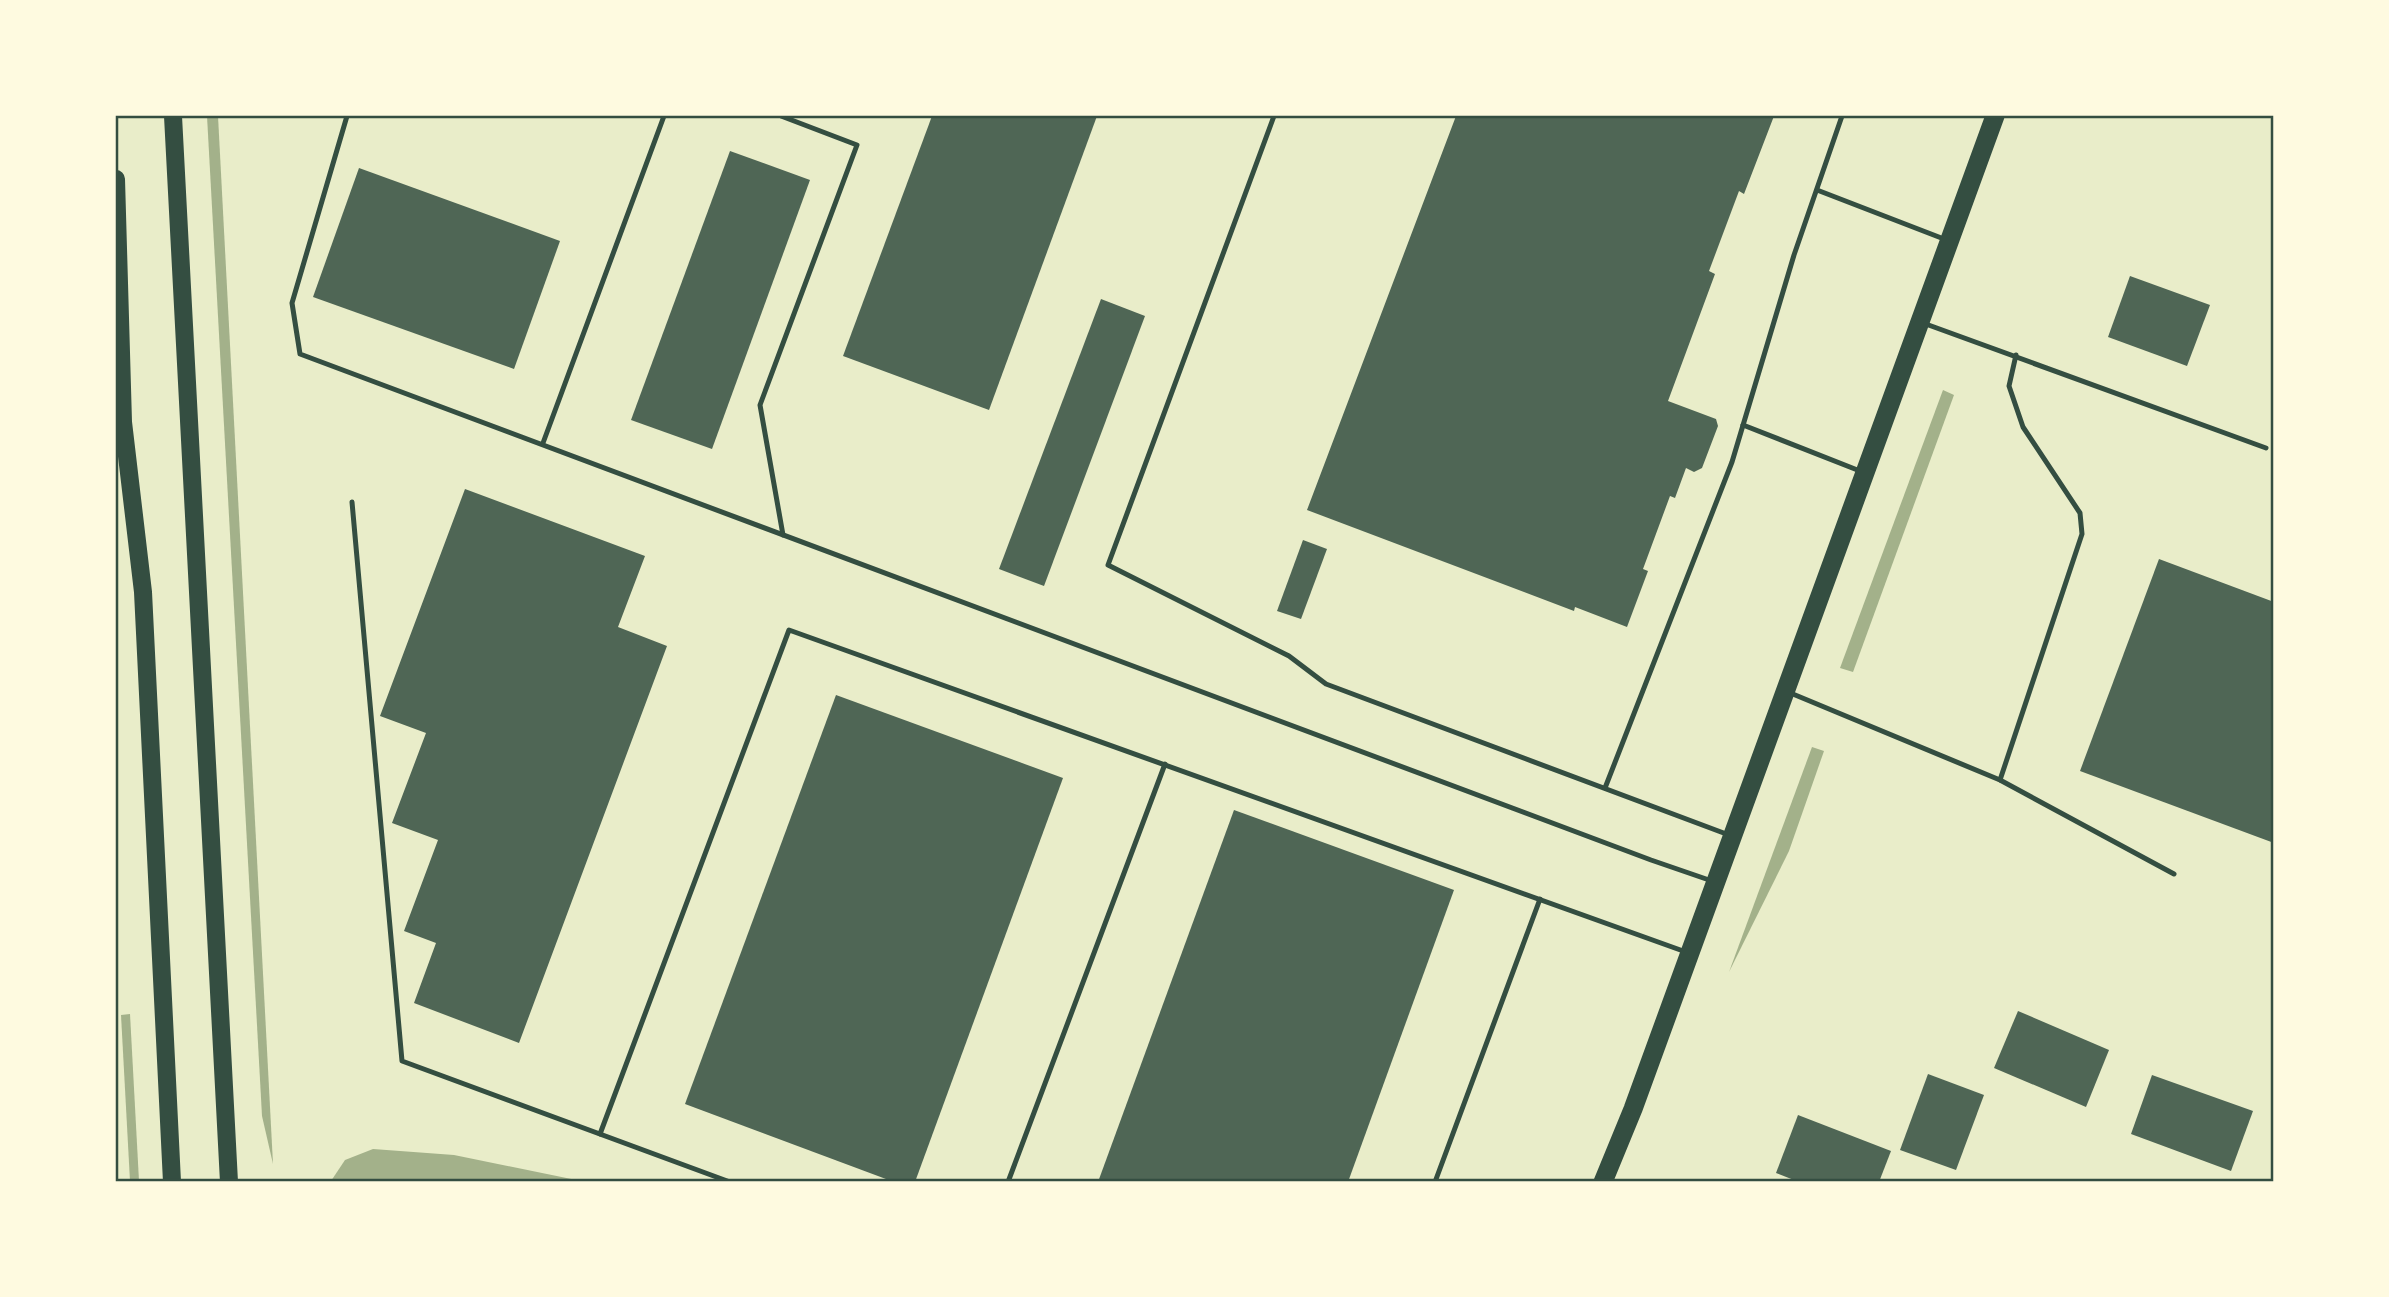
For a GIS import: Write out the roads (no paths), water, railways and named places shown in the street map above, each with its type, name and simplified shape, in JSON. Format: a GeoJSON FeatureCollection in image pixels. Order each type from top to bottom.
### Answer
{"type":"FeatureCollection","features":[{"type":"Feature","properties":{"kind":"highway"},"geometry":{"type":"LineString","coordinates":[[1604,1181],[1995,116]]}},
{"type":"Feature","properties":{"kind":"main road"},"geometry":{"type":"LineString","coordinates":[[173,116],[229,1181]]}},
{"type":"Feature","properties":{"kind":"main road"},"geometry":{"type":"LineString","coordinates":[[116,179],[123,422],[144,592],[172,1181]]}},
{"type":"Feature","properties":{"kind":"lane"},"geometry":{"type":"LineString","coordinates":[[347,116],[292,303],[300,354],[1715,882]]}},
{"type":"Feature","properties":{"kind":"lane"},"geometry":{"type":"LineString","coordinates":[[542,443],[664,116]]}},
{"type":"Feature","properties":{"kind":"lane"},"geometry":{"type":"LineString","coordinates":[[781,116],[857,145],[760,405],[783,535]]}},
{"type":"Feature","properties":{"kind":"lane"},"geometry":{"type":"LineString","coordinates":[[1274,116],[1108,565],[1289,656],[1326,684],[1732,835]]}},
{"type":"Feature","properties":{"kind":"lane"},"geometry":{"type":"LineString","coordinates":[[1605,788],[1732,462],[1794,255],[1842,116]]}},
{"type":"Feature","properties":{"kind":"lane"},"geometry":{"type":"LineString","coordinates":[[1817,190],[1949,241]]}},
{"type":"Feature","properties":{"kind":"lane"},"geometry":{"type":"LineString","coordinates":[[1920,322],[2266,448]]}},
{"type":"Feature","properties":{"kind":"lane"},"geometry":{"type":"LineString","coordinates":[[2000,780],[2082,534],[2080,513],[2022,427],[2009,386],[2016,355]]}},
{"type":"Feature","properties":{"kind":"lane"},"geometry":{"type":"LineString","coordinates":[[1743,425],[1865,473]]}},
{"type":"Feature","properties":{"kind":"lane"},"geometry":{"type":"LineString","coordinates":[[352,502],[402,1060],[730,1181]]}},
{"type":"Feature","properties":{"kind":"lane"},"geometry":{"type":"LineString","coordinates":[[600,1134],[789,630],[1689,953]]}},
{"type":"Feature","properties":{"kind":"lane"},"geometry":{"type":"LineString","coordinates":[[1785,691],[2000,780],[2174,874]]}},
{"type":"Feature","properties":{"kind":"lane"},"geometry":{"type":"LineString","coordinates":[[1008,1181],[1165,764]]}},
{"type":"Feature","properties":{"kind":"lane"},"geometry":{"type":"LineString","coordinates":[[1435,1181],[1540,899]]}}]}
